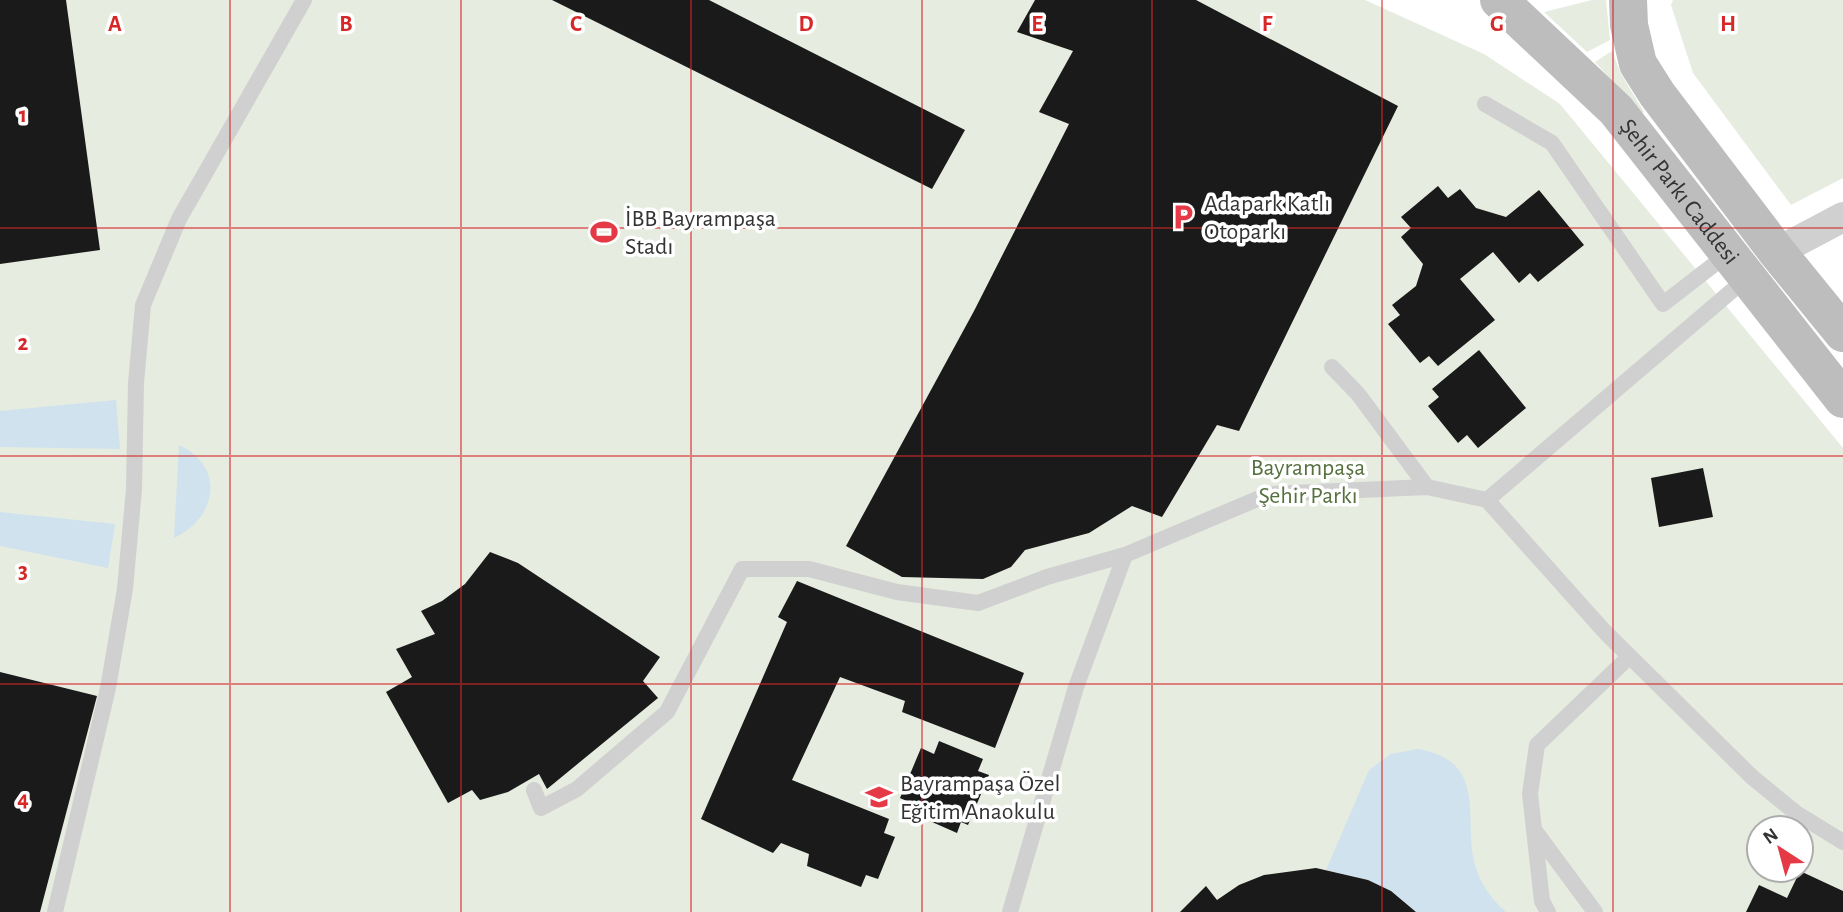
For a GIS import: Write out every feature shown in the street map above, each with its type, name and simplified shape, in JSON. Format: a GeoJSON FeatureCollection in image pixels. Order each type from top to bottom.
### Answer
{"type":"FeatureCollection","features":[{"type":"Feature","properties":{"kind":"main road","name":"Şehir Parkı Caddesi"},"geometry":{"type":"LineString","coordinates":[[1499,0],[1616,110],[1843,399]]}},
{"type":"Feature","properties":{"kind":"main road","name":"Şehir Parkı Caddesi"},"geometry":{"type":"LineString","coordinates":[[1628,0],[1629,25],[1638,64],[1681,128],[1843,333]]}},
{"type":"Feature","properties":{"kind":"main road"},"geometry":{"type":"LineString","coordinates":[[1739,265],[1777,252]]}},
{"type":"Feature","properties":{"kind":"street"},"geometry":{"type":"LineString","coordinates":[[1777,252],[1843,217]]}},
{"type":"Feature","properties":{"kind":"lane"},"geometry":{"type":"LineString","coordinates":[[55,912],[108,688],[125,589],[134,489],[136,383],[143,305],[179,219],[298,3]]}},
{"type":"Feature","properties":{"kind":"lane"},"geometry":{"type":"LineString","coordinates":[[1485,104],[1552,143],[1663,304],[1739,265]]}},
{"type":"Feature","properties":{"kind":"lane"},"geometry":{"type":"LineString","coordinates":[[1486,500],[1739,265]]}},
{"type":"Feature","properties":{"kind":"lane"},"geometry":{"type":"LineString","coordinates":[[1332,367],[1358,394],[1427,487]]}},
{"type":"Feature","properties":{"kind":"lane"},"geometry":{"type":"LineString","coordinates":[[534,790],[541,808],[577,789],[667,712],[742,569],[809,569],[897,592],[978,603],[1048,577],[1125,555],[1269,494],[1427,487],[1486,500],[1629,657],[1752,777],[1796,813],[1843,842]]}},
{"type":"Feature","properties":{"kind":"lane"},"geometry":{"type":"LineString","coordinates":[[1010,912],[1076,687],[1125,555]]}},
{"type":"Feature","properties":{"kind":"lane"},"geometry":{"type":"LineString","coordinates":[[1548,912],[1542,901],[1530,794],[1537,745],[1629,657]]}},
{"type":"Feature","properties":{"kind":"lane"},"geometry":{"type":"LineString","coordinates":[[1534,829],[1595,912]]}},
{"type":"Feature","properties":{"kind":"green space","name":"Bayrampaşa Şehir Parkı"},"geometry":{"type":"Polygon","coordinates":[[[0,0],[1365,0],[1484,54],[1560,104],[1843,448],[1843,912],[0,912],[0,0]]]}},
{"type":"Feature","properties":{"kind":"green space"},"geometry":{"type":"Polygon","coordinates":[[[1592,0],[1606,0],[1610,40],[1587,52],[1544,12],[1592,0]]]}},
{"type":"Feature","properties":{"kind":"green space"},"geometry":{"type":"Polygon","coordinates":[[[1673,0],[1843,0],[1843,178],[1791,205],[1693,73],[1671,5],[1673,0]]]}},
{"type":"Feature","properties":{"kind":"green space"},"geometry":{"type":"Polygon","coordinates":[[[1612,51],[1621,74],[1644,112],[1642,114],[1595,62],[1612,51]]]}},
{"type":"Feature","properties":{"kind":"water"},"geometry":{"type":"Polygon","coordinates":[[[116,400],[120,449],[0,447],[0,411],[116,400]]]}},
{"type":"Feature","properties":{"kind":"water"},"geometry":{"type":"Polygon","coordinates":[[[179,445],[194,454],[204,466],[210,492],[207,506],[200,518],[174,538],[179,445]]]}},
{"type":"Feature","properties":{"kind":"water"},"geometry":{"type":"Polygon","coordinates":[[[0,512],[115,524],[108,568],[0,546],[0,512]]]}},
{"type":"Feature","properties":{"kind":"water"},"geometry":{"type":"Polygon","coordinates":[[[1418,749],[1440,755],[1454,765],[1463,777],[1468,792],[1476,869],[1486,890],[1506,912],[1416,912],[1391,891],[1368,880],[1326,870],[1369,770],[1391,754],[1418,749]]]}},
{"type":"Feature","properties":{"kind":"building"},"geometry":{"type":"Polygon","coordinates":[[[0,0],[66,0],[100,250],[0,264],[0,0]]]}},
{"type":"Feature","properties":{"kind":"building"},"geometry":{"type":"Polygon","coordinates":[[[552,0],[709,0],[965,130],[932,189],[552,0]]]}},
{"type":"Feature","properties":{"kind":"building","name":"Adapark Katlı Otoparkı"},"geometry":{"type":"Polygon","coordinates":[[[1035,0],[1196,0],[1398,106],[1239,431],[1217,425],[1162,517],[1132,506],[1089,533],[1025,550],[1011,567],[983,579],[902,577],[846,546],[974,311],[1069,124],[1039,112],[1073,51],[1017,32],[1035,0]]]}},
{"type":"Feature","properties":{"kind":"building"},"geometry":{"type":"Polygon","coordinates":[[[1438,186],[1448,198],[1460,189],[1476,208],[1506,217],[1539,190],[1584,245],[1538,282],[1530,273],[1519,283],[1493,252],[1460,279],[1495,320],[1438,366],[1429,356],[1420,363],[1388,324],[1400,315],[1392,305],[1416,286],[1423,264],[1401,237],[1411,228],[1401,217],[1438,186]]]}},
{"type":"Feature","properties":{"kind":"building"},"geometry":{"type":"Polygon","coordinates":[[[1479,350],[1526,408],[1478,448],[1467,435],[1458,443],[1428,406],[1439,397],[1432,389],[1479,350]]]}},
{"type":"Feature","properties":{"kind":"building"},"geometry":{"type":"Polygon","coordinates":[[[1703,468],[1713,517],[1659,527],[1651,478],[1703,468]]]}},
{"type":"Feature","properties":{"kind":"building"},"geometry":{"type":"Polygon","coordinates":[[[490,552],[518,563],[660,657],[643,681],[658,698],[547,789],[539,774],[508,792],[480,800],[472,790],[448,803],[386,692],[412,677],[396,649],[435,634],[421,611],[442,601],[465,584],[490,552]]]}},
{"type":"Feature","properties":{"kind":"building"},"geometry":{"type":"Polygon","coordinates":[[[797,581],[1024,673],[995,748],[902,712],[905,701],[840,677],[792,780],[889,819],[884,833],[895,837],[878,879],[866,875],[861,887],[807,866],[809,854],[781,843],[773,853],[701,819],[787,622],[778,617],[797,581]]]}},
{"type":"Feature","properties":{"kind":"building"},"geometry":{"type":"Polygon","coordinates":[[[0,672],[97,696],[40,912],[0,912],[0,672]]]}},
{"type":"Feature","properties":{"kind":"building"},"geometry":{"type":"Polygon","coordinates":[[[939,741],[983,759],[978,771],[989,775],[968,825],[961,822],[957,833],[907,811],[911,803],[900,798],[921,748],[934,754],[939,741]]]}},
{"type":"Feature","properties":{"kind":"building"},"geometry":{"type":"Polygon","coordinates":[[[1316,868],[1368,880],[1391,891],[1416,912],[1180,912],[1206,886],[1217,900],[1239,885],[1264,875],[1316,868]]]}},
{"type":"Feature","properties":{"kind":"building"},"geometry":{"type":"Polygon","coordinates":[[[1815,878],[1843,891],[1843,912],[1746,912],[1759,885],[1787,898],[1794,884],[1815,884],[1815,878]]]}},
{"type":"Feature","properties":{"kind":"place","name":"Adapark Katlı Otoparkı"},"geometry":{"type":"Point","coordinates":[1183,217]}},
{"type":"Feature","properties":{"kind":"place","name":"İBB Bayrampaşa Stadı"},"geometry":{"type":"Point","coordinates":[604,232]}},
{"type":"Feature","properties":{"kind":"place","name":"Bayrampaşa Özel Eğitim Anaokulu"},"geometry":{"type":"Point","coordinates":[879,797]}}]}
